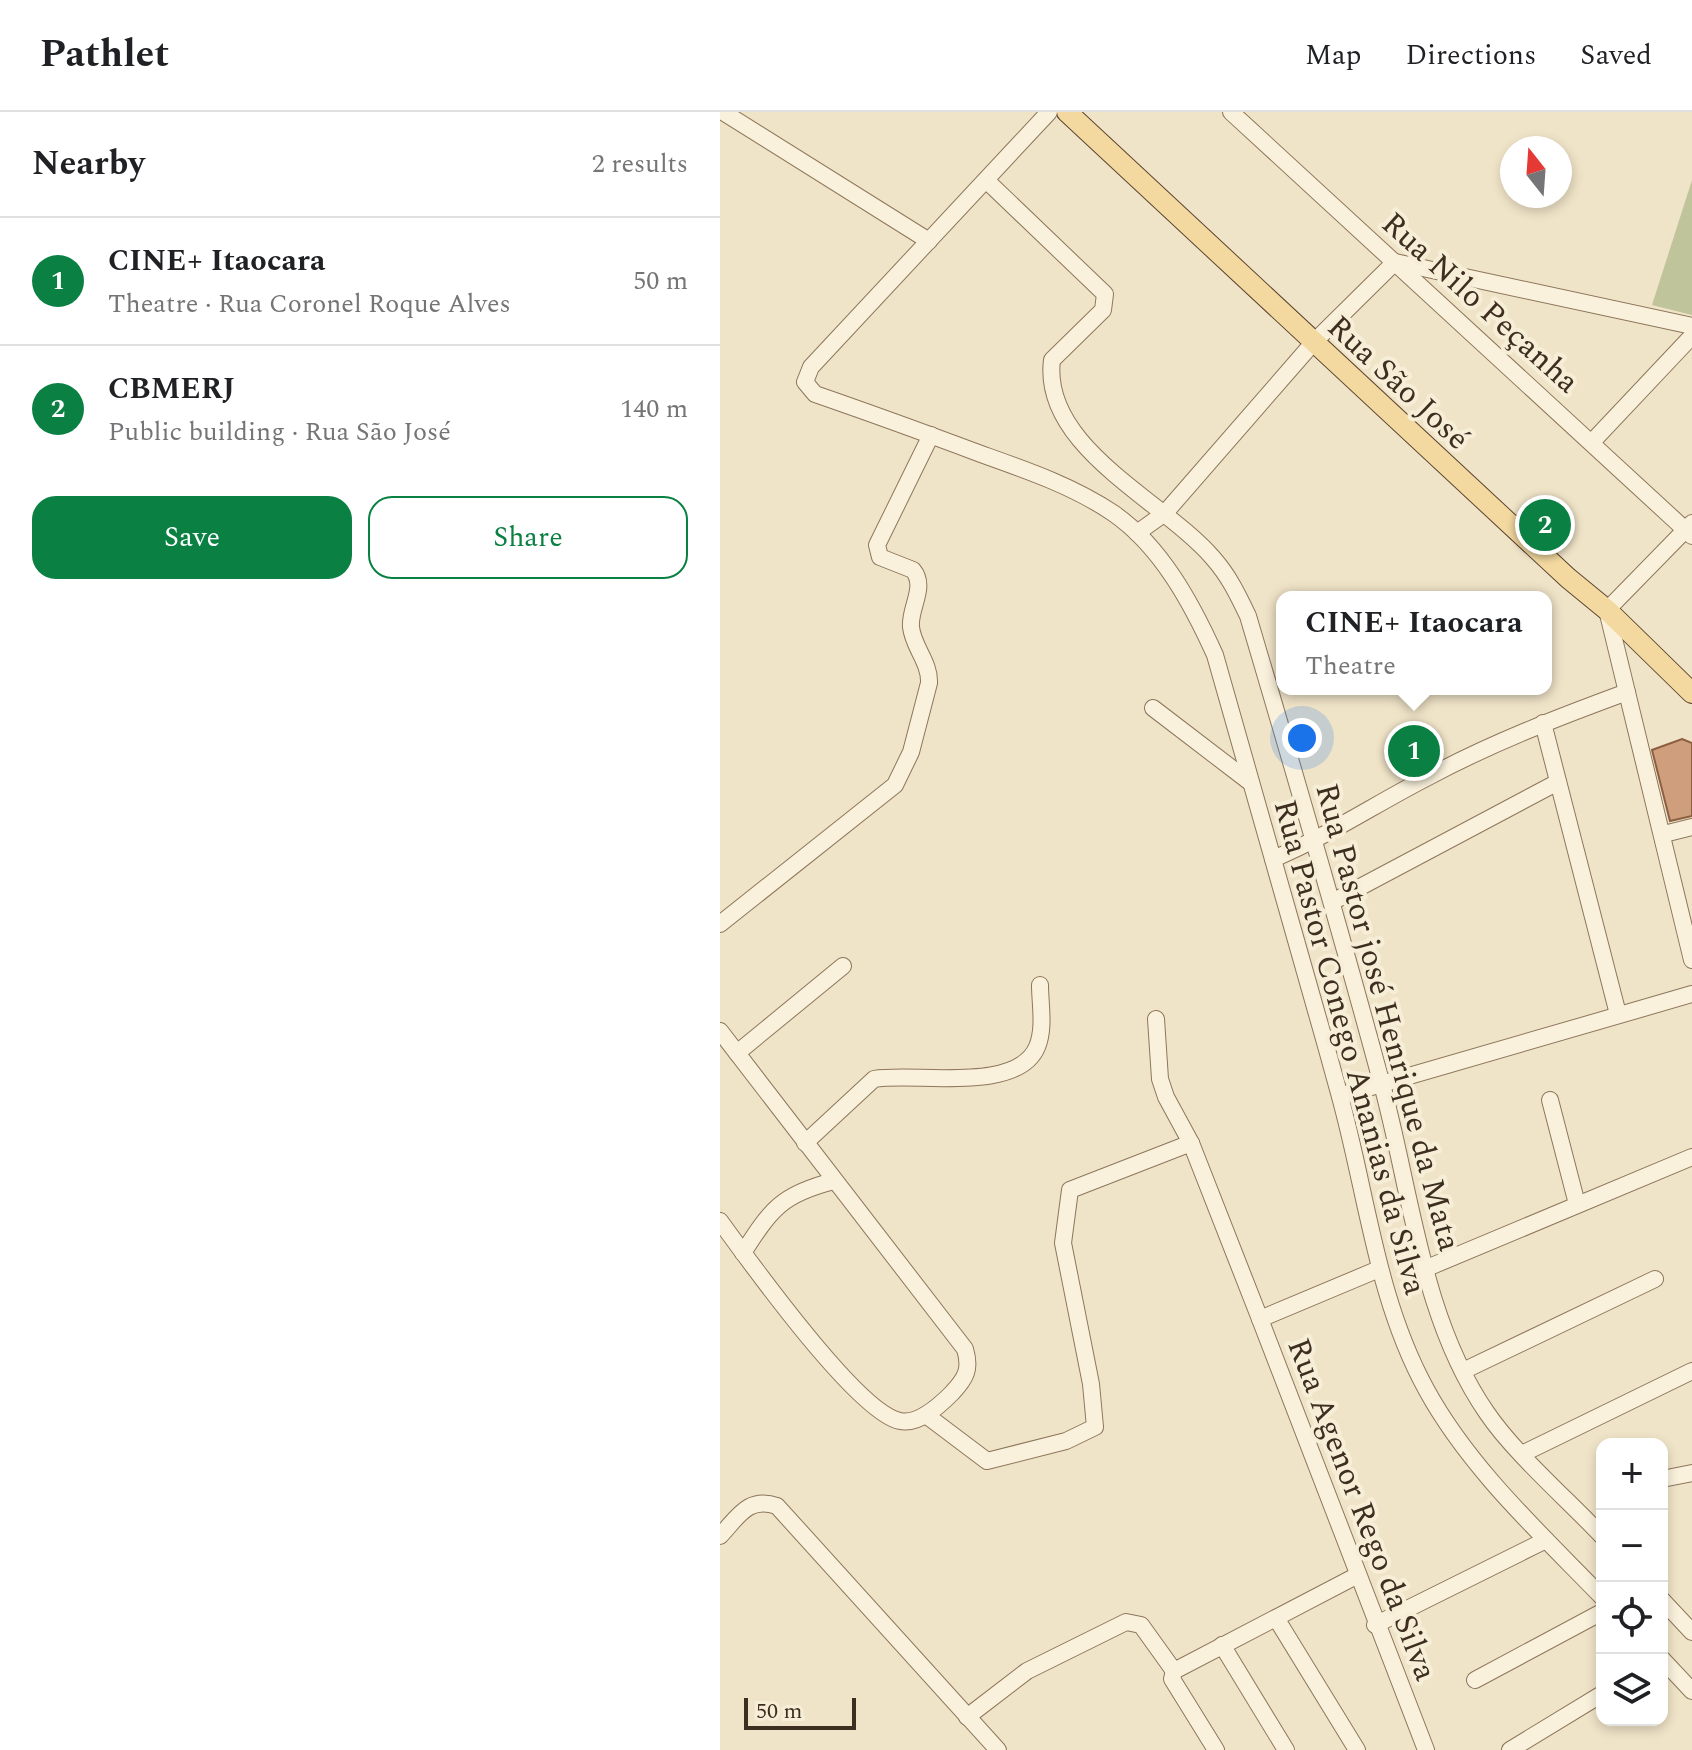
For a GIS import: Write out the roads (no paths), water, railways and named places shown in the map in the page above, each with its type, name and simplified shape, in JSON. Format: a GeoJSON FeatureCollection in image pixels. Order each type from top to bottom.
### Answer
{"type":"FeatureCollection","features":[{"type":"Feature","properties":{"kind":"main road","name":"Rua São José"},"geometry":{"type":"LineString","coordinates":[[1067,112],[1313,343],[1568,578],[1607,610],[1692,693]]}},
{"type":"Feature","properties":{"kind":"street"},"geometry":{"type":"LineString","coordinates":[[720,120],[723,112],[929,241],[1049,112]]}},
{"type":"Feature","properties":{"kind":"street","name":"Rua Nilo Peçanha"},"geometry":{"type":"LineString","coordinates":[[1231,112],[1690,529]]}},
{"type":"Feature","properties":{"kind":"street","name":"Rua Pastor josé Henrique da Mata"},"geometry":{"type":"LineString","coordinates":[[987,181],[1105,294],[1103,310],[1052,360],[1059,408],[1070,431],[1086,448],[1212,556],[1233,583],[1248,616],[1316,841],[1382,1082],[1427,1268],[1450,1342],[1487,1414],[1596,1524]]}},
{"type":"Feature","properties":{"kind":"street","name":"Rua Pastor Conego Ananias da Silva"},"geometry":{"type":"LineString","coordinates":[[929,241],[811,367],[805,382],[815,394],[1050,479],[1114,514],[1137,533],[1191,604],[1215,655],[1340,1096],[1379,1269],[1409,1355],[1447,1424],[1546,1540],[1596,1591]]}},
{"type":"Feature","properties":{"kind":"street"},"geometry":{"type":"LineString","coordinates":[[1137,533],[1165,513],[1313,343],[1395,262],[1692,326]]}},
{"type":"Feature","properties":{"kind":"street"},"geometry":{"type":"LineString","coordinates":[[1592,442],[1692,336]]}},
{"type":"Feature","properties":{"kind":"street"},"geometry":{"type":"LineString","coordinates":[[720,924],[847,826],[895,785],[905,769],[929,683],[929,674],[910,623],[919,585],[913,570],[880,557],[877,545],[931,435]]}},
{"type":"Feature","properties":{"kind":"street"},"geometry":{"type":"LineString","coordinates":[[1690,529],[1607,610],[1664,834],[1692,960]]}},
{"type":"Feature","properties":{"kind":"street"},"geometry":{"type":"LineString","coordinates":[[1273,859],[1316,841],[1428,776],[1543,723],[1627,692]]}},
{"type":"Feature","properties":{"kind":"street"},"geometry":{"type":"LineString","coordinates":[[1153,708],[1251,783]]}},
{"type":"Feature","properties":{"kind":"street"},"geometry":{"type":"LineString","coordinates":[[1543,723],[1618,1014]]}},
{"type":"Feature","properties":{"kind":"street"},"geometry":{"type":"LineString","coordinates":[[1332,902],[1558,782]]}},
{"type":"Feature","properties":{"kind":"street"},"geometry":{"type":"LineString","coordinates":[[1664,834],[1692,827]]}},
{"type":"Feature","properties":{"kind":"street"},"geometry":{"type":"LineString","coordinates":[[737,1053],[843,966]]}},
{"type":"Feature","properties":{"kind":"street"},"geometry":{"type":"LineString","coordinates":[[805,1143],[874,1079],[950,1078],[1018,1068],[1029,1059],[1041,1034],[1040,985]]}},
{"type":"Feature","properties":{"kind":"street"},"geometry":{"type":"LineString","coordinates":[[1340,1096],[1692,994]]}},
{"type":"Feature","properties":{"kind":"street"},"geometry":{"type":"LineString","coordinates":[[1156,1019],[1160,1079],[1191,1143],[1260,1319]]}},
{"type":"Feature","properties":{"kind":"street"},"geometry":{"type":"LineString","coordinates":[[720,1031],[965,1349],[968,1372],[945,1401],[926,1415],[900,1421],[877,1409],[819,1351],[720,1221]]}},
{"type":"Feature","properties":{"kind":"street"},"geometry":{"type":"LineString","coordinates":[[1550,1100],[1577,1204]]}},
{"type":"Feature","properties":{"kind":"street"},"geometry":{"type":"LineString","coordinates":[[926,1415],[987,1461],[1066,1441],[1095,1427],[1091,1384],[1063,1243],[1070,1190],[1191,1143]]}},
{"type":"Feature","properties":{"kind":"street"},"geometry":{"type":"LineString","coordinates":[[1427,1268],[1692,1157]]}},
{"type":"Feature","properties":{"kind":"street"},"geometry":{"type":"LineString","coordinates":[[743,1253],[784,1198],[801,1189],[834,1181]]}},
{"type":"Feature","properties":{"kind":"street","name":"Rua Agenor Rego da Silva"},"geometry":{"type":"LineString","coordinates":[[1379,1269],[1260,1319],[1375,1625],[1426,1750]]}},
{"type":"Feature","properties":{"kind":"street"},"geometry":{"type":"LineString","coordinates":[[1463,1371],[1655,1279]]}},
{"type":"Feature","properties":{"kind":"street"},"geometry":{"type":"LineString","coordinates":[[1524,1453],[1692,1371]]}},
{"type":"Feature","properties":{"kind":"street"},"geometry":{"type":"LineString","coordinates":[[1668,1478],[1692,1473]]}},
{"type":"Feature","properties":{"kind":"street"},"geometry":{"type":"LineString","coordinates":[[720,1535],[746,1507],[767,1503],[777,1506],[998,1750]]}},
{"type":"Feature","properties":{"kind":"street"},"geometry":{"type":"LineString","coordinates":[[1375,1625],[1546,1540]]}},
{"type":"Feature","properties":{"kind":"street"},"geometry":{"type":"LineString","coordinates":[[1216,1750],[1172,1679],[1174,1671],[1358,1575]]}},
{"type":"Feature","properties":{"kind":"street"},"geometry":{"type":"LineString","coordinates":[[1668,1606],[1692,1632]]}},
{"type":"Feature","properties":{"kind":"street"},"geometry":{"type":"LineString","coordinates":[[1475,1680],[1596,1615]]}},
{"type":"Feature","properties":{"kind":"street"},"geometry":{"type":"LineString","coordinates":[[1276,1618],[1357,1750]]}},
{"type":"Feature","properties":{"kind":"street"},"geometry":{"type":"LineString","coordinates":[[967,1717],[1027,1671],[1126,1622],[1141,1625],[1174,1671]]}},
{"type":"Feature","properties":{"kind":"street"},"geometry":{"type":"LineString","coordinates":[[1222,1645],[1286,1750]]}},
{"type":"Feature","properties":{"kind":"street"},"geometry":{"type":"LineString","coordinates":[[1668,1665],[1692,1691]]}},
{"type":"Feature","properties":{"kind":"street"},"geometry":{"type":"LineString","coordinates":[[1510,1750],[1596,1698]]}},
{"type":"Feature","properties":{"kind":"place","name":"CBMERJ"},"geometry":{"type":"Point","coordinates":[1545,525]}},
{"type":"Feature","properties":{"kind":"place","name":"CINE+ Itaocara"},"geometry":{"type":"Point","coordinates":[1414,751]}}]}
